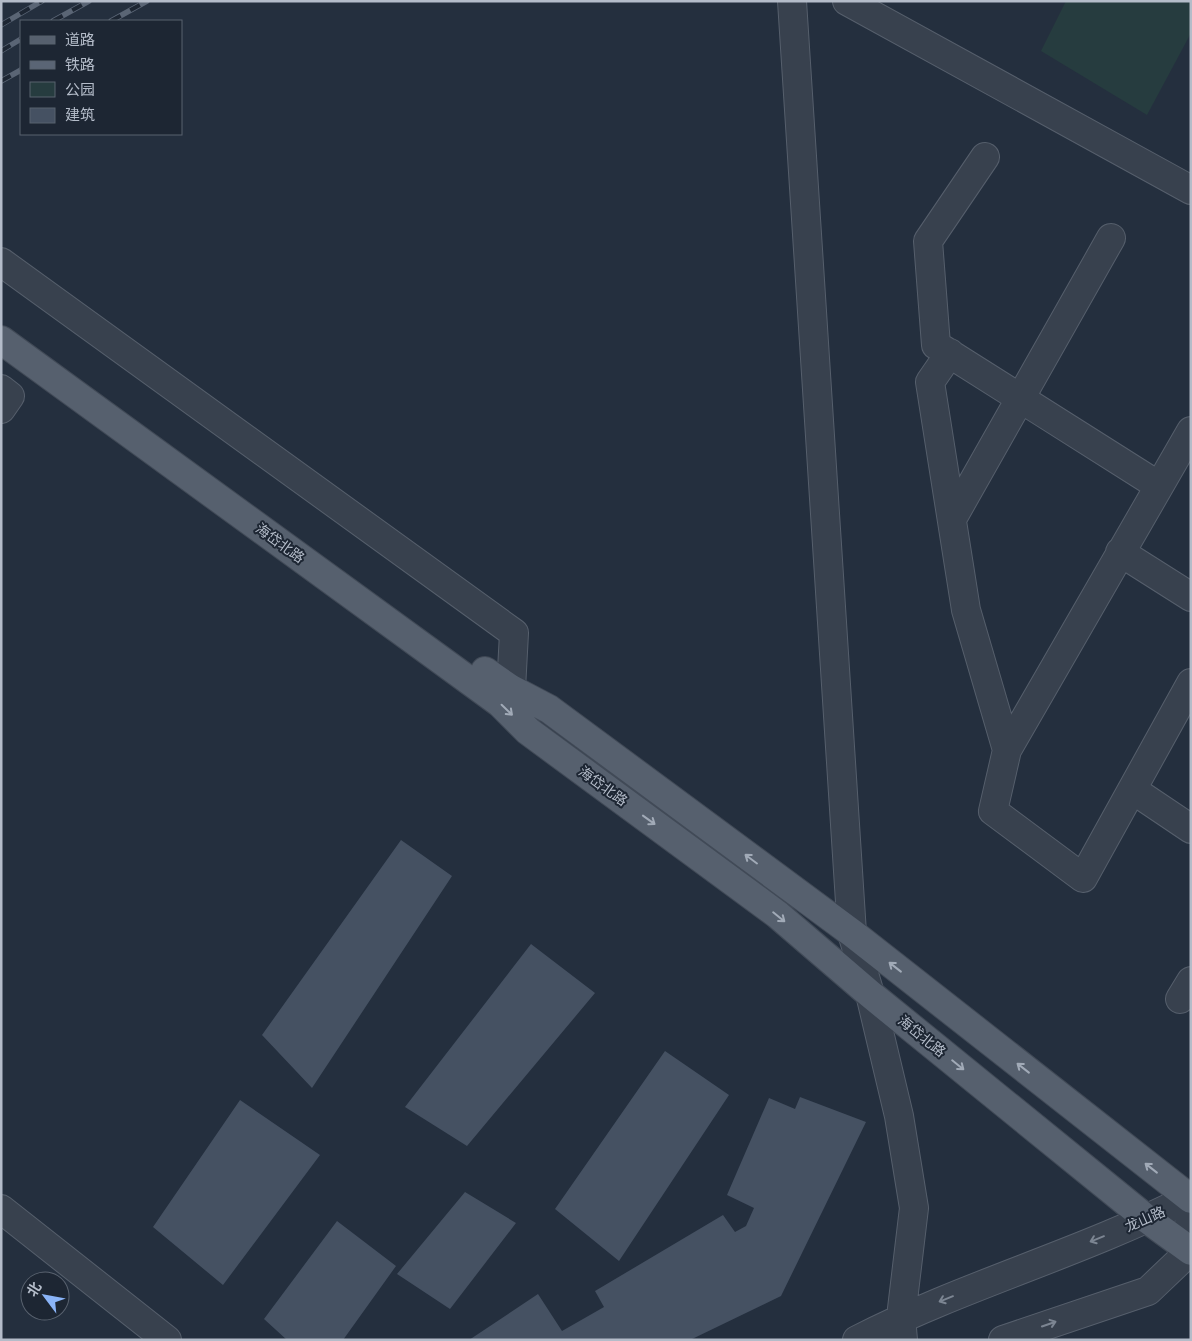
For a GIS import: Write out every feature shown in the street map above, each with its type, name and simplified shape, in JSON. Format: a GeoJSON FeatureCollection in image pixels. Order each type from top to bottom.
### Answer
{"type":"FeatureCollection","features":[{"type":"Feature","properties":{"kind":"main road","name":"海岱北路"},"geometry":{"type":"LineString","coordinates":[[1,323],[141,430],[511,689],[550,709],[852,933],[1190,1197]]}},
{"type":"Feature","properties":{"kind":"main road","name":"海岱北路"},"geometry":{"type":"LineString","coordinates":[[1,340],[500,703],[528,731],[778,915],[870,994],[1147,1219],[1191,1251]]}},
{"type":"Feature","properties":{"kind":"street"},"geometry":{"type":"LineString","coordinates":[[792,1],[852,933],[870,994],[899,1116],[914,1208],[902,1329]]}},
{"type":"Feature","properties":{"kind":"street"},"geometry":{"type":"LineString","coordinates":[[847,1],[1191,190]]}},
{"type":"Feature","properties":{"kind":"street"},"geometry":{"type":"LineString","coordinates":[[986,157],[928,241],[936,344],[1159,486]]}},
{"type":"Feature","properties":{"kind":"street"},"geometry":{"type":"LineString","coordinates":[[952,519],[1111,238]]}},
{"type":"Feature","properties":{"kind":"street"},"geometry":{"type":"LineString","coordinates":[[1,262],[514,633],[511,689]]}},
{"type":"Feature","properties":{"kind":"street"},"geometry":{"type":"LineString","coordinates":[[950,353],[930,382],[966,610],[1007,750]]}},
{"type":"Feature","properties":{"kind":"street"},"geometry":{"type":"LineString","coordinates":[[1,389],[10,396],[1,410]]}},
{"type":"Feature","properties":{"kind":"street"},"geometry":{"type":"LineString","coordinates":[[1191,430],[1007,750],[993,811],[1083,878],[1191,683]]}},
{"type":"Feature","properties":{"kind":"street"},"geometry":{"type":"LineString","coordinates":[[1120,552],[1191,598]]}},
{"type":"Feature","properties":{"kind":"street"},"geometry":{"type":"LineString","coordinates":[[1133,790],[1191,829]]}},
{"type":"Feature","properties":{"kind":"street"},"geometry":{"type":"LineString","coordinates":[[1003,1340],[1148,1291],[1191,1251],[1190,1197]]}},
{"type":"Feature","properties":{"kind":"street","name":"龙山路"},"geometry":{"type":"LineString","coordinates":[[856,1340],[902,1329],[1147,1219],[1190,1197]]}},
{"type":"Feature","properties":{"kind":"street"},"geometry":{"type":"LineString","coordinates":[[1,1209],[166,1340]]}},
{"type":"Feature","properties":{"kind":"green space"},"geometry":{"type":"Polygon","coordinates":[[[1066,1],[1191,1],[1191,33],[1147,115],[1041,51],[1066,1]]]}},
{"type":"Feature","properties":{"kind":"building"},"geometry":{"type":"Polygon","coordinates":[[[401,840],[452,876],[312,1088],[262,1035],[401,840]]]}},
{"type":"Feature","properties":{"kind":"building"},"geometry":{"type":"Polygon","coordinates":[[[531,944],[595,993],[467,1146],[405,1107],[531,944]]]}},
{"type":"Feature","properties":{"kind":"building"},"geometry":{"type":"Polygon","coordinates":[[[665,1051],[729,1095],[619,1261],[555,1209],[665,1051]]]}},
{"type":"Feature","properties":{"kind":"building"},"geometry":{"type":"Polygon","coordinates":[[[800,1097],[866,1122],[781,1296],[690,1340],[469,1340],[538,1294],[562,1331],[604,1307],[595,1291],[723,1215],[735,1232],[746,1226],[754,1208],[727,1195],[769,1098],[795,1109],[800,1097]]]}},
{"type":"Feature","properties":{"kind":"building"},"geometry":{"type":"Polygon","coordinates":[[[240,1100],[320,1155],[223,1285],[153,1227],[240,1100]]]}},
{"type":"Feature","properties":{"kind":"building"},"geometry":{"type":"Polygon","coordinates":[[[465,1192],[516,1223],[450,1309],[397,1274],[465,1192]]]}},
{"type":"Feature","properties":{"kind":"building"},"geometry":{"type":"Polygon","coordinates":[[[337,1221],[396,1266],[343,1340],[287,1340],[264,1319],[337,1221]]]}},
{"type":"Feature","properties":{"kind":"railway"},"geometry":{"type":"LineString","coordinates":[[1,25],[42,1]]}},
{"type":"Feature","properties":{"kind":"railway"},"geometry":{"type":"LineString","coordinates":[[55,20],[89,1]]}},
{"type":"Feature","properties":{"kind":"railway"},"geometry":{"type":"LineString","coordinates":[[113,20],[147,1]]}},
{"type":"Feature","properties":{"kind":"railway"},"geometry":{"type":"LineString","coordinates":[[1,51],[20,40]]}},
{"type":"Feature","properties":{"kind":"railway"},"geometry":{"type":"LineString","coordinates":[[1,81],[20,71]]}}]}
